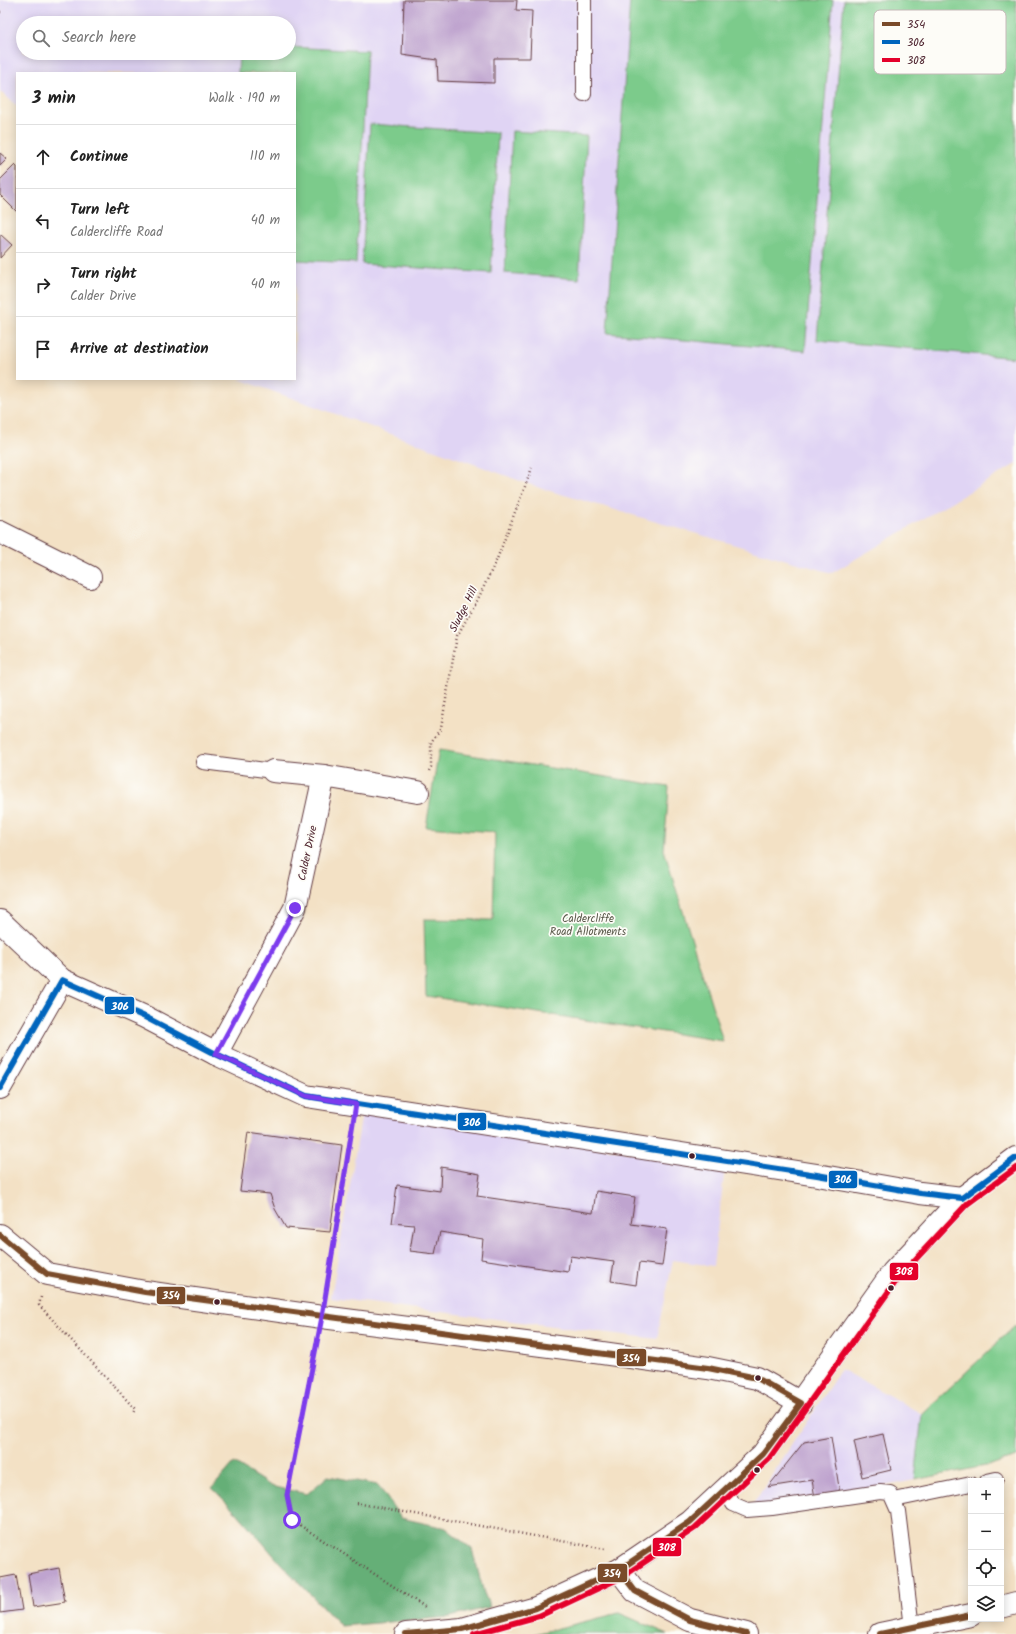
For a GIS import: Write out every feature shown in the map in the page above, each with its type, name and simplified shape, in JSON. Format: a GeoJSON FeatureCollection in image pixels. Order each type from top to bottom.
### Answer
{"type":"FeatureCollection","features":[{"type":"Feature","properties":{"kind":"street"},"geometry":{"type":"LineString","coordinates":[[0,532],[90,577]]}},
{"type":"Feature","properties":{"kind":"street"},"geometry":{"type":"LineString","coordinates":[[273,771],[324,776],[418,792]]}},
{"type":"Feature","properties":{"kind":"street","name":"Calder Drive"},"geometry":{"type":"LineString","coordinates":[[216,1054],[295,908],[324,776]]}},
{"type":"Feature","properties":{"kind":"street"},"geometry":{"type":"LineString","coordinates":[[0,921],[62,980],[145,1017],[216,1054],[306,1096],[817,1174],[920,1193],[962,1198]]}},
{"type":"Feature","properties":{"kind":"street"},"geometry":{"type":"LineString","coordinates":[[0,1088],[62,980]]}},
{"type":"Feature","properties":{"kind":"street"},"geometry":{"type":"LineString","coordinates":[[406,1634],[438,1631],[462,1632],[536,1608],[619,1570],[690,1522],[763,1454],[801,1403],[893,1272],[962,1198],[1016,1158]]}},
{"type":"Feature","properties":{"kind":"street"},"geometry":{"type":"LineString","coordinates":[[0,1235],[47,1274],[145,1292],[708,1368],[757,1378],[801,1403]]}},
{"type":"Feature","properties":{"kind":"street"},"geometry":{"type":"LineString","coordinates":[[619,1570],[635,1591],[690,1620],[746,1634]]}},
{"type":"Feature","properties":{"kind":"street"},"geometry":{"type":"LineString","coordinates":[[1004,1606],[1016,1603]]}},
{"type":"Feature","properties":{"kind":"street"},"geometry":{"type":"LineString","coordinates":[[880,1634],[968,1617]]}},
{"type":"Feature","properties":{"kind":"lane"},"geometry":{"type":"LineString","coordinates":[[584,0],[584,94]]}},
{"type":"Feature","properties":{"kind":"lane"},"geometry":{"type":"LineString","coordinates":[[203,762],[273,771]]}},
{"type":"Feature","properties":{"kind":"lane"},"geometry":{"type":"LineString","coordinates":[[894,1500],[968,1485]]}},
{"type":"Feature","properties":{"kind":"lane"},"geometry":{"type":"LineString","coordinates":[[726,1488],[733,1504],[747,1510],[772,1508],[880,1492],[890,1493],[898,1511],[912,1628]]}},
{"type":"Feature","properties":{"kind":"path","name":"Sludge Hill"},"geometry":{"type":"LineString","coordinates":[[428,772],[431,767],[431,742],[441,728],[457,636],[477,601],[497,559],[532,468]]}},
{"type":"Feature","properties":{"kind":"path"},"geometry":{"type":"LineString","coordinates":[[356,1104],[322,1317],[287,1495],[292,1520],[435,1614],[438,1631]]}},
{"type":"Feature","properties":{"kind":"path"},"geometry":{"type":"LineString","coordinates":[[47,1274],[39,1305],[136,1409],[133,1413]]}},
{"type":"Feature","properties":{"kind":"path"},"geometry":{"type":"LineString","coordinates":[[356,1503],[641,1556]]}},
{"type":"Feature","properties":{"kind":"shaded area"},"geometry":{"type":"Polygon","coordinates":[[[0,0],[1016,0],[1016,464],[832,573],[540,488],[242,380],[296,380],[296,72],[16,72],[16,105],[0,91],[0,0]]]}},
{"type":"Feature","properties":{"kind":"shaded area"},"geometry":{"type":"Polygon","coordinates":[[[362,1113],[725,1166],[713,1266],[673,1260],[657,1339],[331,1298],[362,1113]]]}},
{"type":"Feature","properties":{"kind":"shaded area"},"geometry":{"type":"Polygon","coordinates":[[[841,1369],[922,1414],[915,1480],[748,1512],[841,1369]]]}},
{"type":"Feature","properties":{"kind":"green space"},"geometry":{"type":"Polygon","coordinates":[[[630,0],[833,0],[805,351],[607,333],[630,0]]]}},
{"type":"Feature","properties":{"kind":"green space"},"geometry":{"type":"Polygon","coordinates":[[[844,0],[1016,0],[1016,358],[817,340],[844,0]]]}},
{"type":"Feature","properties":{"kind":"green space"},"geometry":{"type":"Polygon","coordinates":[[[296,47],[367,51],[356,263],[296,260],[296,72],[238,72],[239,60],[296,60],[296,47]]]}},
{"type":"Feature","properties":{"kind":"green space"},"geometry":{"type":"Polygon","coordinates":[[[370,124],[498,133],[491,273],[362,264],[370,124]]]}},
{"type":"Feature","properties":{"kind":"green space"},"geometry":{"type":"Polygon","coordinates":[[[512,131],[587,136],[579,279],[505,273],[512,131]]]}},
{"type":"Feature","properties":{"kind":"green space","name":"Caldercliffe Road Allotments"},"geometry":{"type":"Polygon","coordinates":[[[439,750],[669,787],[664,850],[723,1041],[426,996],[424,919],[493,920],[495,832],[426,827],[439,750]]]}},
{"type":"Feature","properties":{"kind":"green space"},"geometry":{"type":"Polygon","coordinates":[[[1016,1325],[1016,1457],[990,1465],[915,1480],[922,1414],[1016,1325]]]}},
{"type":"Feature","properties":{"kind":"green space"},"geometry":{"type":"Polygon","coordinates":[[[234,1463],[271,1486],[307,1494],[328,1476],[378,1485],[401,1518],[446,1528],[472,1549],[484,1593],[490,1607],[450,1617],[341,1626],[281,1564],[238,1514],[212,1488],[234,1463]]]}},
{"type":"Feature","properties":{"kind":"green space"},"geometry":{"type":"Polygon","coordinates":[[[619,1613],[668,1634],[535,1634],[619,1613]]]}},
{"type":"Feature","properties":{"kind":"building"},"geometry":{"type":"Polygon","coordinates":[[[404,0],[517,0],[516,10],[532,11],[530,58],[494,58],[494,83],[438,81],[437,60],[402,55],[404,0]]]}},
{"type":"Feature","properties":{"kind":"building"},"geometry":{"type":"Polygon","coordinates":[[[0,153],[7,159],[0,166],[0,153]]]}},
{"type":"Feature","properties":{"kind":"building"},"geometry":{"type":"Polygon","coordinates":[[[15,165],[16,166],[16,211],[0,195],[0,180],[15,165]]]}},
{"type":"Feature","properties":{"kind":"building"},"geometry":{"type":"Polygon","coordinates":[[[0,234],[12,245],[0,258],[0,234]]]}},
{"type":"Feature","properties":{"kind":"building"},"geometry":{"type":"Polygon","coordinates":[[[248,1132],[342,1145],[330,1232],[286,1228],[275,1209],[270,1194],[240,1191],[248,1132]]]}},
{"type":"Feature","properties":{"kind":"building"},"geometry":{"type":"Polygon","coordinates":[[[441,1167],[480,1174],[477,1196],[593,1213],[596,1191],[635,1197],[631,1224],[667,1229],[662,1266],[639,1263],[636,1285],[611,1281],[614,1262],[570,1256],[568,1272],[481,1259],[483,1239],[440,1232],[435,1254],[410,1251],[414,1225],[392,1223],[397,1185],[440,1191],[441,1167]]]}},
{"type":"Feature","properties":{"kind":"building"},"geometry":{"type":"Polygon","coordinates":[[[883,1434],[891,1470],[862,1477],[854,1441],[883,1434]]]}},
{"type":"Feature","properties":{"kind":"building"},"geometry":{"type":"Polygon","coordinates":[[[831,1437],[840,1494],[815,1498],[812,1480],[768,1487],[804,1442],[831,1437]]]}},
{"type":"Feature","properties":{"kind":"building"},"geometry":{"type":"Polygon","coordinates":[[[59,1568],[65,1602],[33,1607],[28,1574],[59,1568]]]}},
{"type":"Feature","properties":{"kind":"building"},"geometry":{"type":"Polygon","coordinates":[[[16,1575],[22,1610],[0,1613],[0,1578],[16,1575]]]}},
{"type":"Feature","properties":{"kind":"transit line","name":"306"},"geometry":{"type":"LineString","coordinates":[[0,1088],[62,980],[145,1017],[216,1054],[306,1096],[817,1175],[920,1193],[962,1198],[1016,1158]]}},
{"type":"Feature","properties":{"kind":"transit line","name":"308"},"geometry":{"type":"LineString","coordinates":[[474,1634],[539,1616],[622,1577],[695,1528],[769,1459],[899,1277],[967,1204],[1016,1168]]}},
{"type":"Feature","properties":{"kind":"transit line","name":"354"},"geometry":{"type":"LineString","coordinates":[[0,1235],[47,1274],[145,1292],[708,1368],[757,1378],[801,1403],[763,1454],[690,1522],[619,1570],[536,1608],[462,1629],[406,1634]]}},
{"type":"Feature","properties":{"kind":"transit line","name":"354"},"geometry":{"type":"LineString","coordinates":[[619,1570],[635,1591],[690,1620],[746,1634]]}},
{"type":"Feature","properties":{"kind":"transit line","name":"354"},"geometry":{"type":"LineString","coordinates":[[880,1634],[968,1616]]}},
{"type":"Feature","properties":{"kind":"route"},"geometry":{"type":"LineString","coordinates":[[292,1520],[287,1495],[322,1317],[356,1104],[306,1096],[216,1054],[295,908]]}}]}
